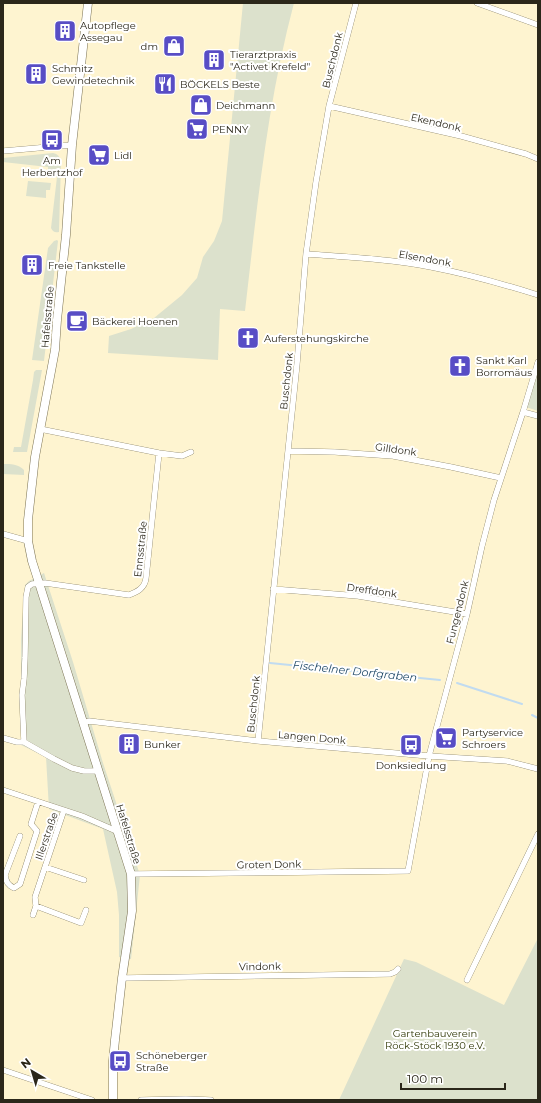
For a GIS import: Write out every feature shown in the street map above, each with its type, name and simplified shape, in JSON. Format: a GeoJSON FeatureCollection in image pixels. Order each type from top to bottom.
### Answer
{"type":"FeatureCollection","features":[{"type":"Feature","properties":{"kind":"main road","name":"Hafelsstraße"},"geometry":{"type":"LineString","coordinates":[[88,3],[72,145],[66,236],[55,350],[35,457],[28,520],[28,540],[32,561],[131,874],[132,910],[122,978],[113,1061],[113,1100]]}},
{"type":"Feature","properties":{"kind":"street","name":"Buschdonk"},"geometry":{"type":"LineString","coordinates":[[258,741],[297,364],[306,254],[329,106],[356,3]]}},
{"type":"Feature","properties":{"kind":"street"},"geometry":{"type":"LineString","coordinates":[[477,3],[538,25]]}},
{"type":"Feature","properties":{"kind":"street","name":"Ekendonk"},"geometry":{"type":"LineString","coordinates":[[329,106],[461,136],[526,154],[538,159]]}},
{"type":"Feature","properties":{"kind":"street"},"geometry":{"type":"LineString","coordinates":[[3,151],[72,145]]}},
{"type":"Feature","properties":{"kind":"street","name":"Elsendonk"},"geometry":{"type":"LineString","coordinates":[[306,254],[369,258],[430,267],[492,281],[538,295]]}},
{"type":"Feature","properties":{"kind":"street","name":"Fungendonk"},"geometry":{"type":"LineString","coordinates":[[408,871],[429,756],[467,614],[482,546],[494,500],[538,362]]}},
{"type":"Feature","properties":{"kind":"street"},"geometry":{"type":"LineString","coordinates":[[523,412],[538,416]]}},
{"type":"Feature","properties":{"kind":"street"},"geometry":{"type":"LineString","coordinates":[[40,429],[159,453],[182,456],[191,452]]}},
{"type":"Feature","properties":{"kind":"street","name":"Gilldonk"},"geometry":{"type":"LineString","coordinates":[[288,451],[335,452],[393,456],[501,478]]}},
{"type":"Feature","properties":{"kind":"street","name":"Ennsstraße"},"geometry":{"type":"LineString","coordinates":[[39,583],[129,595],[142,588],[146,583],[159,453]]}},
{"type":"Feature","properties":{"kind":"street"},"geometry":{"type":"LineString","coordinates":[[3,534],[28,540]]}},
{"type":"Feature","properties":{"kind":"street"},"geometry":{"type":"LineString","coordinates":[[24,742],[22,696],[25,658],[26,597],[28,587],[32,584],[39,583]]}},
{"type":"Feature","properties":{"kind":"street","name":"Dreffdonk"},"geometry":{"type":"LineString","coordinates":[[273,589],[358,596],[467,614]]}},
{"type":"Feature","properties":{"kind":"street","name":"Langen Donk"},"geometry":{"type":"LineString","coordinates":[[83,723],[89,721],[258,741],[429,756],[507,761],[538,769]]}},
{"type":"Feature","properties":{"kind":"street"},"geometry":{"type":"LineString","coordinates":[[3,738],[24,742],[72,768],[84,771],[98,770]]}},
{"type":"Feature","properties":{"kind":"street","name":"Illerstraße"},"geometry":{"type":"LineString","coordinates":[[3,790],[82,816],[117,830]]}},
{"type":"Feature","properties":{"kind":"street","name":"Illerstraße"},"geometry":{"type":"LineString","coordinates":[[20,836],[6,875],[6,880],[9,886],[14,888],[20,884],[37,830],[31,824],[38,802]]}},
{"type":"Feature","properties":{"kind":"street","name":"Illerstraße"},"geometry":{"type":"LineString","coordinates":[[33,914],[36,906],[35,898],[64,810]]}},
{"type":"Feature","properties":{"kind":"street"},"geometry":{"type":"LineString","coordinates":[[467,980],[538,834]]}},
{"type":"Feature","properties":{"kind":"street","name":"Illerstraße"},"geometry":{"type":"LineString","coordinates":[[45,867],[84,880]]}},
{"type":"Feature","properties":{"kind":"street","name":"Groten Donk"},"geometry":{"type":"LineString","coordinates":[[131,874],[408,871]]}},
{"type":"Feature","properties":{"kind":"street"},"geometry":{"type":"LineString","coordinates":[[36,906],[81,923],[86,910]]}},
{"type":"Feature","properties":{"kind":"street","name":"Vindonk"},"geometry":{"type":"LineString","coordinates":[[122,978],[390,974],[398,970]]}},
{"type":"Feature","properties":{"kind":"street"},"geometry":{"type":"LineString","coordinates":[[3,1070],[92,1100]]}},
{"type":"Feature","properties":{"kind":"street"},"geometry":{"type":"LineString","coordinates":[[141,1100],[212,1100]]}},
{"type":"Feature","properties":{"kind":"green space"},"geometry":{"type":"Polygon","coordinates":[[[243,3],[294,3],[270,118],[245,311],[220,309],[218,360],[108,353],[109,336],[131,329],[154,318],[182,295],[197,278],[203,257],[214,241],[222,221],[243,3]]]}},
{"type":"Feature","properties":{"kind":"green space"},"geometry":{"type":"Polygon","coordinates":[[[53,153],[58,156],[61,161],[59,232],[53,231],[51,228],[57,177],[48,176],[48,167],[3,162],[3,158],[53,153]]]}},
{"type":"Feature","properties":{"kind":"green space"},"geometry":{"type":"Polygon","coordinates":[[[28,181],[51,183],[50,190],[46,190],[46,198],[26,196],[28,181]]]}},
{"type":"Feature","properties":{"kind":"green space"},"geometry":{"type":"Polygon","coordinates":[[[57,240],[44,361],[32,360],[48,248],[54,241],[57,240]]]}},
{"type":"Feature","properties":{"kind":"green space"},"geometry":{"type":"Polygon","coordinates":[[[36,370],[42,370],[27,452],[13,452],[14,447],[21,447],[34,372],[36,370]]]}},
{"type":"Feature","properties":{"kind":"green space"},"geometry":{"type":"Polygon","coordinates":[[[538,371],[538,411],[526,407],[538,371]]]}},
{"type":"Feature","properties":{"kind":"green space"},"geometry":{"type":"Polygon","coordinates":[[[3,464],[17,465],[24,470],[24,475],[3,474],[3,464]]]}},
{"type":"Feature","properties":{"kind":"green space"},"geometry":{"type":"Polygon","coordinates":[[[44,573],[73,662],[103,763],[140,875],[131,959],[119,957],[119,915],[117,892],[103,829],[49,809],[46,757],[21,745],[21,639],[25,585],[29,581],[44,573]]]}},
{"type":"Feature","properties":{"kind":"green space","name":"Gartenbauverein Röck-Stöck 1930 e.V."},"geometry":{"type":"Polygon","coordinates":[[[538,938],[538,1100],[339,1100],[404,959],[416,962],[504,1005],[538,938]]]}},
{"type":"Feature","properties":{"kind":"waterway","name":"Fischelner Dorfgraben"},"geometry":{"type":"LineString","coordinates":[[270,663],[440,680]]}},
{"type":"Feature","properties":{"kind":"waterway","name":"Fischelner Dorfgraben"},"geometry":{"type":"LineString","coordinates":[[457,683],[522,704]]}},
{"type":"Feature","properties":{"kind":"waterway","name":"Fischelner Dorfgraben"},"geometry":{"type":"LineString","coordinates":[[532,715],[538,718]]}},
{"type":"Feature","properties":{"kind":"place","name":"Autopflege Assegau"},"geometry":{"type":"Point","coordinates":[65,31]}},
{"type":"Feature","properties":{"kind":"place","name":"dm"},"geometry":{"type":"Point","coordinates":[174,46]}},
{"type":"Feature","properties":{"kind":"place","name":"Tierarztpraxis \"Activet Krefeld\""},"geometry":{"type":"Point","coordinates":[214,60]}},
{"type":"Feature","properties":{"kind":"place","name":"Schmitz Gewindetechnik"},"geometry":{"type":"Point","coordinates":[36,74]}},
{"type":"Feature","properties":{"kind":"place","name":"BÖCKELS Beste"},"geometry":{"type":"Point","coordinates":[165,84]}},
{"type":"Feature","properties":{"kind":"place","name":"Deichmann"},"geometry":{"type":"Point","coordinates":[201,105]}},
{"type":"Feature","properties":{"kind":"place","name":"PENNY"},"geometry":{"type":"Point","coordinates":[197,129]}},
{"type":"Feature","properties":{"kind":"place","name":"Am Herbertzhof"},"geometry":{"type":"Point","coordinates":[52,140]}},
{"type":"Feature","properties":{"kind":"place","name":"Lidl"},"geometry":{"type":"Point","coordinates":[99,155]}},
{"type":"Feature","properties":{"kind":"place","name":"Freie Tankstelle"},"geometry":{"type":"Point","coordinates":[32,265]}},
{"type":"Feature","properties":{"kind":"place","name":"Bäckerei Hoenen"},"geometry":{"type":"Point","coordinates":[77,321]}},
{"type":"Feature","properties":{"kind":"place","name":"Auferstehungskirche"},"geometry":{"type":"Point","coordinates":[248,338]}},
{"type":"Feature","properties":{"kind":"place","name":"Sankt Karl Borromäus"},"geometry":{"type":"Point","coordinates":[460,366]}},
{"type":"Feature","properties":{"kind":"place","name":"Partyservice Schroers"},"geometry":{"type":"Point","coordinates":[446,738]}},
{"type":"Feature","properties":{"kind":"place","name":"Bunker"},"geometry":{"type":"Point","coordinates":[129,744]}},
{"type":"Feature","properties":{"kind":"place","name":"Donksiedlung"},"geometry":{"type":"Point","coordinates":[411,745]}},
{"type":"Feature","properties":{"kind":"place","name":"Schöneberger Straße"},"geometry":{"type":"Point","coordinates":[120,1061]}}]}
